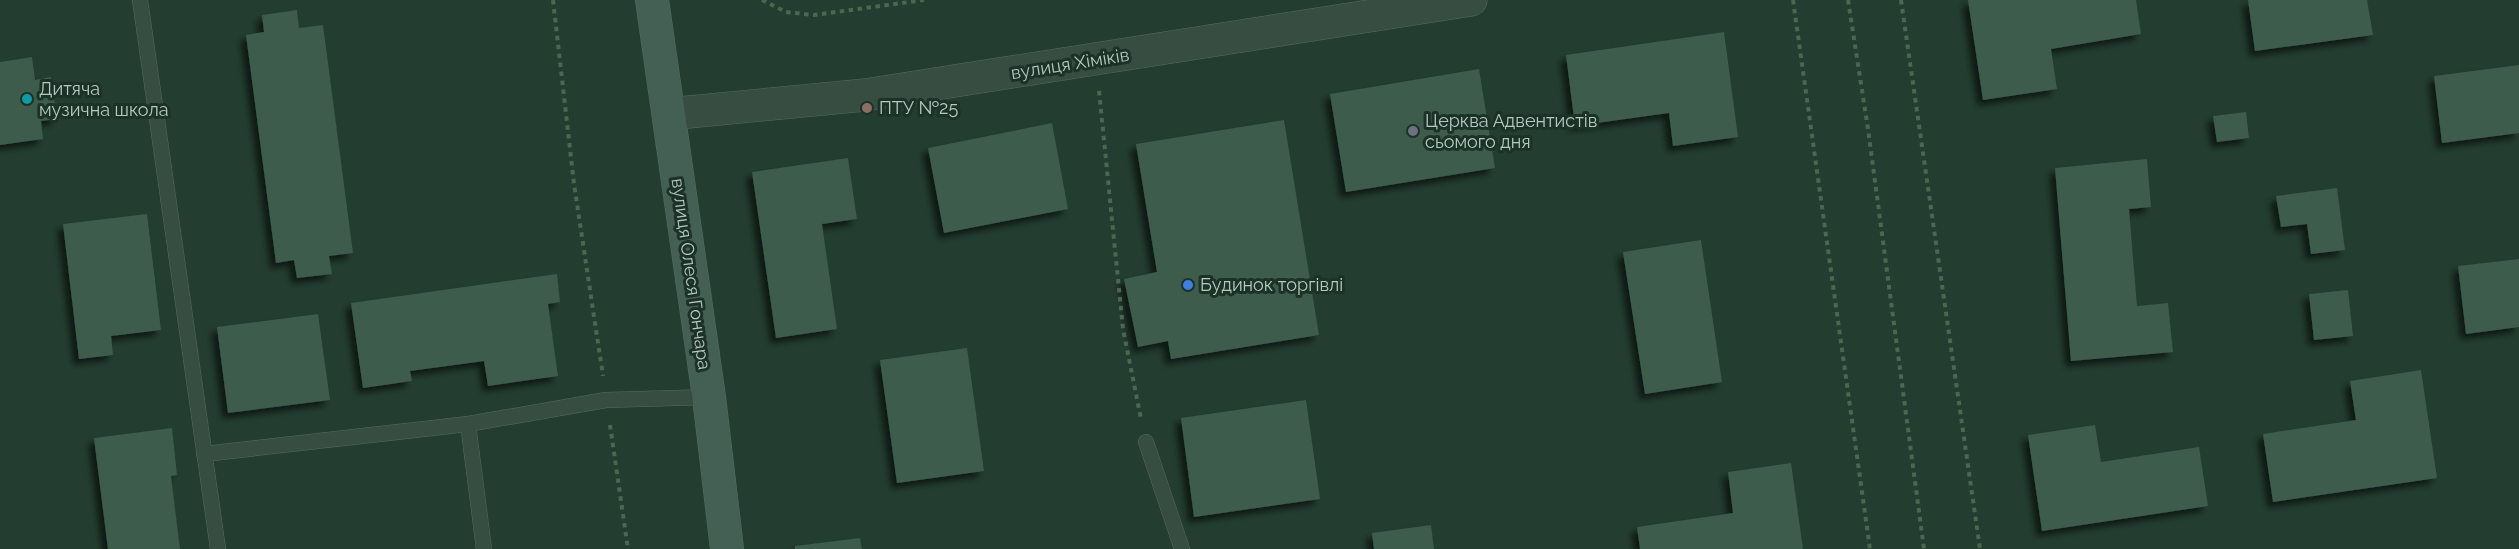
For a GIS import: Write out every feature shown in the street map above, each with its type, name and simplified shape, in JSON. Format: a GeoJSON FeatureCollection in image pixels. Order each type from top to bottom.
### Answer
{"type":"FeatureCollection","features":[{"type":"Feature","properties":{"kind":"street","name":"вулиця Олеся Гончара"},"geometry":{"type":"LineString","coordinates":[[652,0],[709,397],[728,549]]}},
{"type":"Feature","properties":{"kind":"street","name":"вулиця Хіміків"},"geometry":{"type":"LineString","coordinates":[[668,114],[865,95],[1471,0]]}},
{"type":"Feature","properties":{"kind":"lane"},"geometry":{"type":"LineString","coordinates":[[140,0],[218,549]]}},
{"type":"Feature","properties":{"kind":"lane"},"geometry":{"type":"LineString","coordinates":[[204,454],[468,424],[606,400],[709,397]]}},
{"type":"Feature","properties":{"kind":"lane"},"geometry":{"type":"LineString","coordinates":[[468,424],[484,549]]}},
{"type":"Feature","properties":{"kind":"lane"},"geometry":{"type":"LineString","coordinates":[[1146,442],[1182,549]]}},
{"type":"Feature","properties":{"kind":"path"},"geometry":{"type":"LineString","coordinates":[[553,0],[574,184],[628,549]]}},
{"type":"Feature","properties":{"kind":"path"},"geometry":{"type":"LineString","coordinates":[[762,0],[786,12],[814,15],[924,0]]}},
{"type":"Feature","properties":{"kind":"path"},"geometry":{"type":"LineString","coordinates":[[1793,0],[1870,549]]}},
{"type":"Feature","properties":{"kind":"path"},"geometry":{"type":"LineString","coordinates":[[1848,0],[1869,129],[1924,549]]}},
{"type":"Feature","properties":{"kind":"path"},"geometry":{"type":"LineString","coordinates":[[1901,0],[1980,549]]}},
{"type":"Feature","properties":{"kind":"path"},"geometry":{"type":"LineString","coordinates":[[1095,60],[1123,329],[1146,442]]}},
{"type":"Feature","properties":{"kind":"building"},"geometry":{"type":"Polygon","coordinates":[[[1968,0],[2136,0],[2141,34],[2051,49],[2057,89],[1983,100],[1968,0]]]}},
{"type":"Feature","properties":{"kind":"building"},"geometry":{"type":"Polygon","coordinates":[[[2248,0],[2367,0],[2373,35],[2255,51],[2248,0]]]}},
{"type":"Feature","properties":{"kind":"building"},"geometry":{"type":"Polygon","coordinates":[[[297,10],[299,28],[323,25],[353,253],[329,256],[332,274],[297,278],[294,260],[276,263],[246,35],[264,32],[262,15],[297,10]]]}},
{"type":"Feature","properties":{"kind":"building"},"geometry":{"type":"Polygon","coordinates":[[[1724,32],[1738,137],[1673,146],[1669,113],[1575,126],[1566,55],[1724,32]]]}},
{"type":"Feature","properties":{"kind":"building","name":"Дитяча музична школа"},"geometry":{"type":"Polygon","coordinates":[[[32,57],[35,80],[51,77],[57,119],[41,121],[43,139],[0,145],[0,62],[32,57]]]}},
{"type":"Feature","properties":{"kind":"building"},"geometry":{"type":"Polygon","coordinates":[[[2519,65],[2519,133],[2442,143],[2434,76],[2519,65]]]}},
{"type":"Feature","properties":{"kind":"building","name":"Церква Адвентистів сьомого дня"},"geometry":{"type":"Polygon","coordinates":[[[1479,69],[1495,168],[1346,192],[1330,94],[1479,69]]]}},
{"type":"Feature","properties":{"kind":"building"},"geometry":{"type":"Polygon","coordinates":[[[2246,112],[2249,138],[2217,142],[2213,116],[2246,112]]]}},
{"type":"Feature","properties":{"kind":"building"},"geometry":{"type":"Polygon","coordinates":[[[1284,120],[1319,335],[1171,359],[1168,341],[1138,347],[1124,279],[1157,272],[1136,144],[1284,120]]]}},
{"type":"Feature","properties":{"kind":"building"},"geometry":{"type":"Polygon","coordinates":[[[1052,123],[1068,209],[944,233],[928,148],[1052,123]]]}},
{"type":"Feature","properties":{"kind":"building"},"geometry":{"type":"Polygon","coordinates":[[[848,158],[857,219],[822,224],[837,329],[776,338],[752,172],[848,158]]]}},
{"type":"Feature","properties":{"kind":"building"},"geometry":{"type":"Polygon","coordinates":[[[2147,159],[2151,207],[2129,209],[2137,306],[2168,303],[2173,352],[2071,361],[2055,168],[2147,159]]]}},
{"type":"Feature","properties":{"kind":"building"},"geometry":{"type":"Polygon","coordinates":[[[2337,188],[2345,250],[2311,254],[2307,224],[2281,227],[2276,196],[2337,188]]]}},
{"type":"Feature","properties":{"kind":"building"},"geometry":{"type":"Polygon","coordinates":[[[147,214],[161,330],[111,336],[113,355],[79,359],[63,224],[147,214]]]}},
{"type":"Feature","properties":{"kind":"building"},"geometry":{"type":"Polygon","coordinates":[[[1701,240],[1722,382],[1645,394],[1623,252],[1701,240]]]}},
{"type":"Feature","properties":{"kind":"building"},"geometry":{"type":"Polygon","coordinates":[[[2519,259],[2519,327],[2466,334],[2458,266],[2519,259]]]}},
{"type":"Feature","properties":{"kind":"building"},"geometry":{"type":"Polygon","coordinates":[[[557,274],[560,302],[548,304],[558,376],[488,386],[484,361],[410,371],[412,381],[363,388],[351,303],[557,274]]]}},
{"type":"Feature","properties":{"kind":"building"},"geometry":{"type":"Polygon","coordinates":[[[2348,290],[2353,336],[2314,340],[2309,294],[2348,290]]]}},
{"type":"Feature","properties":{"kind":"building"},"geometry":{"type":"Polygon","coordinates":[[[318,314],[330,400],[228,413],[217,327],[318,314]]]}},
{"type":"Feature","properties":{"kind":"building"},"geometry":{"type":"Polygon","coordinates":[[[967,348],[984,471],[897,483],[880,360],[967,348]]]}},
{"type":"Feature","properties":{"kind":"building"},"geometry":{"type":"Polygon","coordinates":[[[2421,370],[2437,478],[2273,502],[2263,434],[2356,420],[2350,381],[2421,370]]]}},
{"type":"Feature","properties":{"kind":"building"},"geometry":{"type":"Polygon","coordinates":[[[1306,400],[1320,499],[1194,517],[1181,418],[1306,400]]]}},
{"type":"Feature","properties":{"kind":"building"},"geometry":{"type":"Polygon","coordinates":[[[2095,425],[2101,462],[2199,447],[2208,506],[2042,531],[2028,435],[2095,425]]]}},
{"type":"Feature","properties":{"kind":"building"},"geometry":{"type":"Polygon","coordinates":[[[172,428],[177,475],[171,476],[180,549],[108,549],[94,438],[172,428]]]}},
{"type":"Feature","properties":{"kind":"building"},"geometry":{"type":"Polygon","coordinates":[[[1791,463],[1803,549],[1640,549],[1637,527],[1733,513],[1728,472],[1791,463]]]}},
{"type":"Feature","properties":{"kind":"building"},"geometry":{"type":"Polygon","coordinates":[[[1431,525],[1434,549],[1374,549],[1372,533],[1431,525]]]}},
{"type":"Feature","properties":{"kind":"building"},"geometry":{"type":"Polygon","coordinates":[[[860,538],[862,549],[795,549],[795,546],[860,538]]]}},
{"type":"Feature","properties":{"kind":"place","name":"Дитяча музична школа"},"geometry":{"type":"Point","coordinates":[27,99]}},
{"type":"Feature","properties":{"kind":"place","name":"ПТУ №25"},"geometry":{"type":"Point","coordinates":[867,108]}},
{"type":"Feature","properties":{"kind":"place","name":"Церква Адвентистів сьомого дня"},"geometry":{"type":"Point","coordinates":[1413,131]}},
{"type":"Feature","properties":{"kind":"place","name":"Будинок торгівлі"},"geometry":{"type":"Point","coordinates":[1188,285]}}]}
